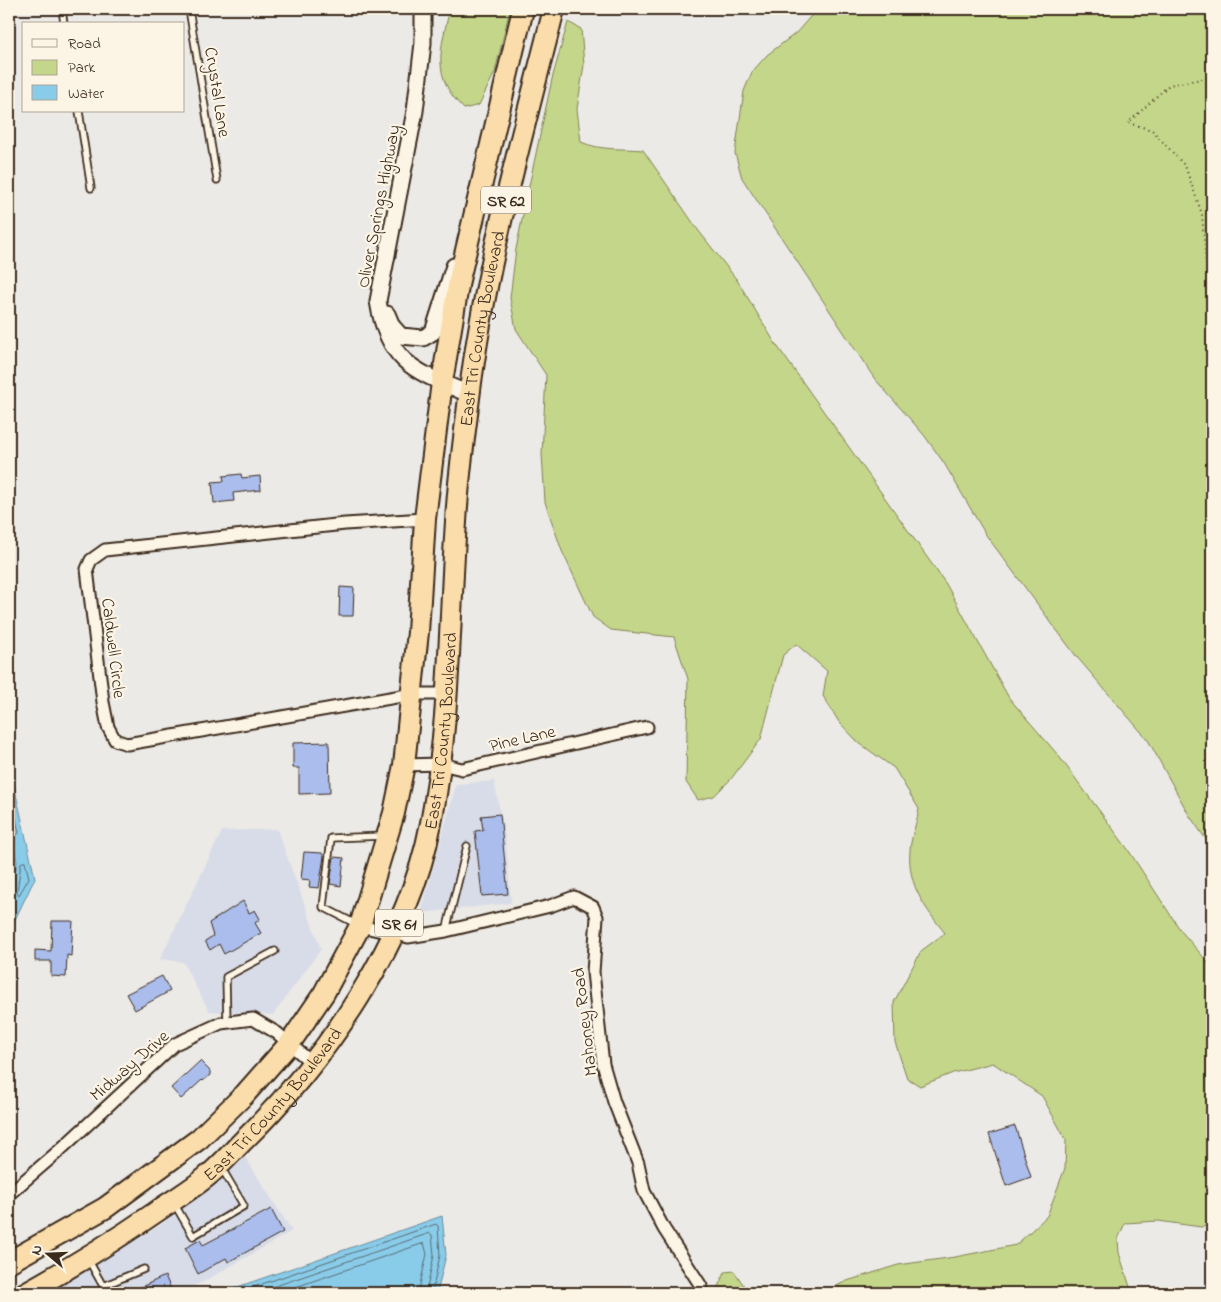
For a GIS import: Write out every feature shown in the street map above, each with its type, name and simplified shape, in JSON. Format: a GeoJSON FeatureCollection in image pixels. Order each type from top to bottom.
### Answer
{"type":"FeatureCollection","features":[{"type":"Feature","properties":{"kind":"highway","name":"East Tri County Boulevard"},"geometry":{"type":"LineString","coordinates":[[9,1262],[105,1208],[199,1139],[245,1094],[290,1043],[324,993],[360,926],[388,836],[404,765],[413,694],[425,519],[442,382],[460,280],[523,9]]}},
{"type":"Feature","properties":{"kind":"highway","name":"East Tri County Boulevard"},"geometry":{"type":"LineString","coordinates":[[25,1293],[86,1257],[172,1201],[206,1177],[220,1164],[269,1116],[332,1038],[385,955],[395,933],[429,835],[441,764],[448,694],[456,518],[469,394],[497,240],[554,9]]}},
{"type":"Feature","properties":{"kind":"main road","name":"Oliver Springs Highway"},"geometry":{"type":"LineString","coordinates":[[423,9],[423,43],[415,111],[378,301],[382,323],[391,346],[404,362],[469,394]]}},
{"type":"Feature","properties":{"kind":"main road"},"geometry":{"type":"LineString","coordinates":[[386,256],[386,307],[388,318],[401,336],[422,338],[433,332],[483,180]]}},
{"type":"Feature","properties":{"kind":"street","name":"Caldwell Circle"},"geometry":{"type":"LineString","coordinates":[[425,519],[345,524],[105,550],[92,560],[87,569],[103,702],[108,727],[116,740],[127,744],[413,694],[448,694]]}},
{"type":"Feature","properties":{"kind":"street","name":"Pine Lane"},"geometry":{"type":"LineString","coordinates":[[404,765],[441,764],[462,769],[647,727]]}},
{"type":"Feature","properties":{"kind":"street","name":"Mahoney Road"},"geometry":{"type":"LineString","coordinates":[[360,926],[408,937],[446,931],[550,906],[574,897],[593,907],[597,917],[593,972],[604,1064],[614,1102],[638,1163],[644,1190],[664,1229],[701,1286],[700,1293]]}},
{"type":"Feature","properties":{"kind":"street","name":"Midway Drive"},"geometry":{"type":"LineString","coordinates":[[9,1194],[60,1150],[175,1044],[220,1023],[253,1019],[290,1043],[312,1063]]}},
{"type":"Feature","properties":{"kind":"lane"},"geometry":{"type":"LineString","coordinates":[[62,9],[64,22]]}},
{"type":"Feature","properties":{"kind":"lane","name":"Crystal Lane"},"geometry":{"type":"LineString","coordinates":[[189,9],[217,180]]}},
{"type":"Feature","properties":{"kind":"lane"},"geometry":{"type":"LineString","coordinates":[[79,112],[91,188]]}},
{"type":"Feature","properties":{"kind":"lane"},"geometry":{"type":"LineString","coordinates":[[360,926],[323,907],[331,838],[388,836]]}},
{"type":"Feature","properties":{"kind":"lane"},"geometry":{"type":"LineString","coordinates":[[446,931],[467,846]]}},
{"type":"Feature","properties":{"kind":"lane"},"geometry":{"type":"LineString","coordinates":[[228,1022],[226,977],[275,951]]}},
{"type":"Feature","properties":{"kind":"lane"},"geometry":{"type":"LineString","coordinates":[[172,1201],[193,1236],[244,1206],[220,1164]]}},
{"type":"Feature","properties":{"kind":"lane"},"geometry":{"type":"LineString","coordinates":[[86,1257],[103,1286],[144,1269]]}},
{"type":"Feature","properties":{"kind":"path"},"geometry":{"type":"LineString","coordinates":[[1212,77],[1169,85],[1128,123],[1152,130],[1185,166],[1202,214],[1206,264],[1212,271]]}},
{"type":"Feature","properties":{"kind":"shaded area"},"geometry":{"type":"Polygon","coordinates":[[[494,781],[506,841],[511,903],[421,913],[456,784],[494,781]]]}},
{"type":"Feature","properties":{"kind":"shaded area"},"geometry":{"type":"Polygon","coordinates":[[[277,829],[321,949],[273,1015],[209,1011],[183,962],[160,959],[222,831],[277,829]]]}},
{"type":"Feature","properties":{"kind":"shaded area"},"geometry":{"type":"Polygon","coordinates":[[[245,1157],[292,1231],[203,1282],[178,1293],[46,1293],[159,1226],[245,1157]]]}},
{"type":"Feature","properties":{"kind":"green space"},"geometry":{"type":"Polygon","coordinates":[[[450,9],[510,9],[495,72],[479,105],[464,109],[446,86],[442,74],[441,50],[450,9]]]}},
{"type":"Feature","properties":{"kind":"green space"},"geometry":{"type":"Polygon","coordinates":[[[817,9],[1212,9],[1212,848],[1189,815],[1148,740],[1076,656],[986,535],[944,463],[924,435],[874,378],[742,178],[735,153],[744,91],[752,72],[767,55],[796,33],[817,9]]]}},
{"type":"Feature","properties":{"kind":"green space"},"geometry":{"type":"Polygon","coordinates":[[[568,22],[581,29],[584,65],[577,109],[581,142],[604,148],[643,150],[698,230],[737,280],[775,343],[946,584],[1009,698],[1058,755],[1127,848],[1181,931],[1212,967],[1212,1225],[1201,1227],[1158,1221],[1125,1223],[1118,1239],[1119,1253],[1132,1293],[821,1293],[847,1281],[898,1265],[955,1257],[1016,1245],[1047,1216],[1065,1168],[1066,1140],[1042,1096],[993,1063],[953,1073],[920,1086],[907,1078],[895,1042],[894,1002],[921,951],[945,933],[924,905],[911,874],[910,850],[919,809],[894,768],[859,743],[839,722],[823,696],[827,671],[796,644],[783,655],[761,739],[731,779],[714,796],[698,800],[686,782],[688,679],[674,637],[611,630],[593,617],[562,551],[545,502],[542,454],[546,375],[516,329],[510,298],[516,249],[526,200],[552,79],[568,22]]]}},
{"type":"Feature","properties":{"kind":"green space"},"geometry":{"type":"Polygon","coordinates":[[[734,1271],[749,1293],[715,1293],[725,1272],[734,1271]]]}},
{"type":"Feature","properties":{"kind":"water"},"geometry":{"type":"Polygon","coordinates":[[[9,763],[35,878],[9,932],[9,909],[17,861],[9,827],[9,763]]]}},
{"type":"Feature","properties":{"kind":"water"},"geometry":{"type":"Polygon","coordinates":[[[442,1216],[446,1255],[437,1293],[220,1293],[442,1216]]]}},
{"type":"Feature","properties":{"kind":"building"},"geometry":{"type":"Polygon","coordinates":[[[241,474],[242,478],[260,476],[261,490],[233,493],[234,501],[214,503],[212,482],[224,481],[223,476],[241,474]]]}},
{"type":"Feature","properties":{"kind":"building"},"geometry":{"type":"Polygon","coordinates":[[[340,587],[354,588],[353,616],[339,616],[340,587]]]}},
{"type":"Feature","properties":{"kind":"building"},"geometry":{"type":"Polygon","coordinates":[[[329,742],[330,793],[299,794],[299,768],[293,768],[293,743],[329,742]]]}},
{"type":"Feature","properties":{"kind":"building"},"geometry":{"type":"Polygon","coordinates":[[[500,814],[508,894],[482,896],[475,831],[483,830],[481,816],[500,814]]]}},
{"type":"Feature","properties":{"kind":"building"},"geometry":{"type":"Polygon","coordinates":[[[304,852],[322,853],[324,856],[319,888],[309,887],[310,880],[301,879],[304,852]]]}},
{"type":"Feature","properties":{"kind":"building"},"geometry":{"type":"Polygon","coordinates":[[[334,857],[344,858],[341,886],[330,884],[334,857]]]}},
{"type":"Feature","properties":{"kind":"building"},"geometry":{"type":"Polygon","coordinates":[[[243,901],[249,913],[255,910],[260,919],[255,923],[261,933],[224,954],[219,944],[210,950],[205,941],[213,936],[209,923],[243,901]]]}},
{"type":"Feature","properties":{"kind":"building"},"geometry":{"type":"Polygon","coordinates":[[[52,921],[73,921],[71,956],[67,955],[66,977],[51,976],[51,961],[35,961],[35,950],[51,951],[52,921]]]}},
{"type":"Feature","properties":{"kind":"building"},"geometry":{"type":"Polygon","coordinates":[[[162,976],[170,991],[135,1010],[126,994],[162,976]]]}},
{"type":"Feature","properties":{"kind":"building"},"geometry":{"type":"Polygon","coordinates":[[[200,1061],[210,1071],[210,1075],[181,1099],[171,1088],[200,1061]]]}},
{"type":"Feature","properties":{"kind":"building"},"geometry":{"type":"Polygon","coordinates":[[[1015,1126],[1031,1177],[1006,1186],[989,1134],[1015,1126]]]}},
{"type":"Feature","properties":{"kind":"building"},"geometry":{"type":"Polygon","coordinates":[[[271,1209],[283,1232],[228,1262],[226,1258],[198,1274],[185,1248],[200,1240],[203,1245],[271,1209]]]}},
{"type":"Feature","properties":{"kind":"building"},"geometry":{"type":"Polygon","coordinates":[[[165,1276],[173,1293],[128,1293],[165,1276]]]}}]}
